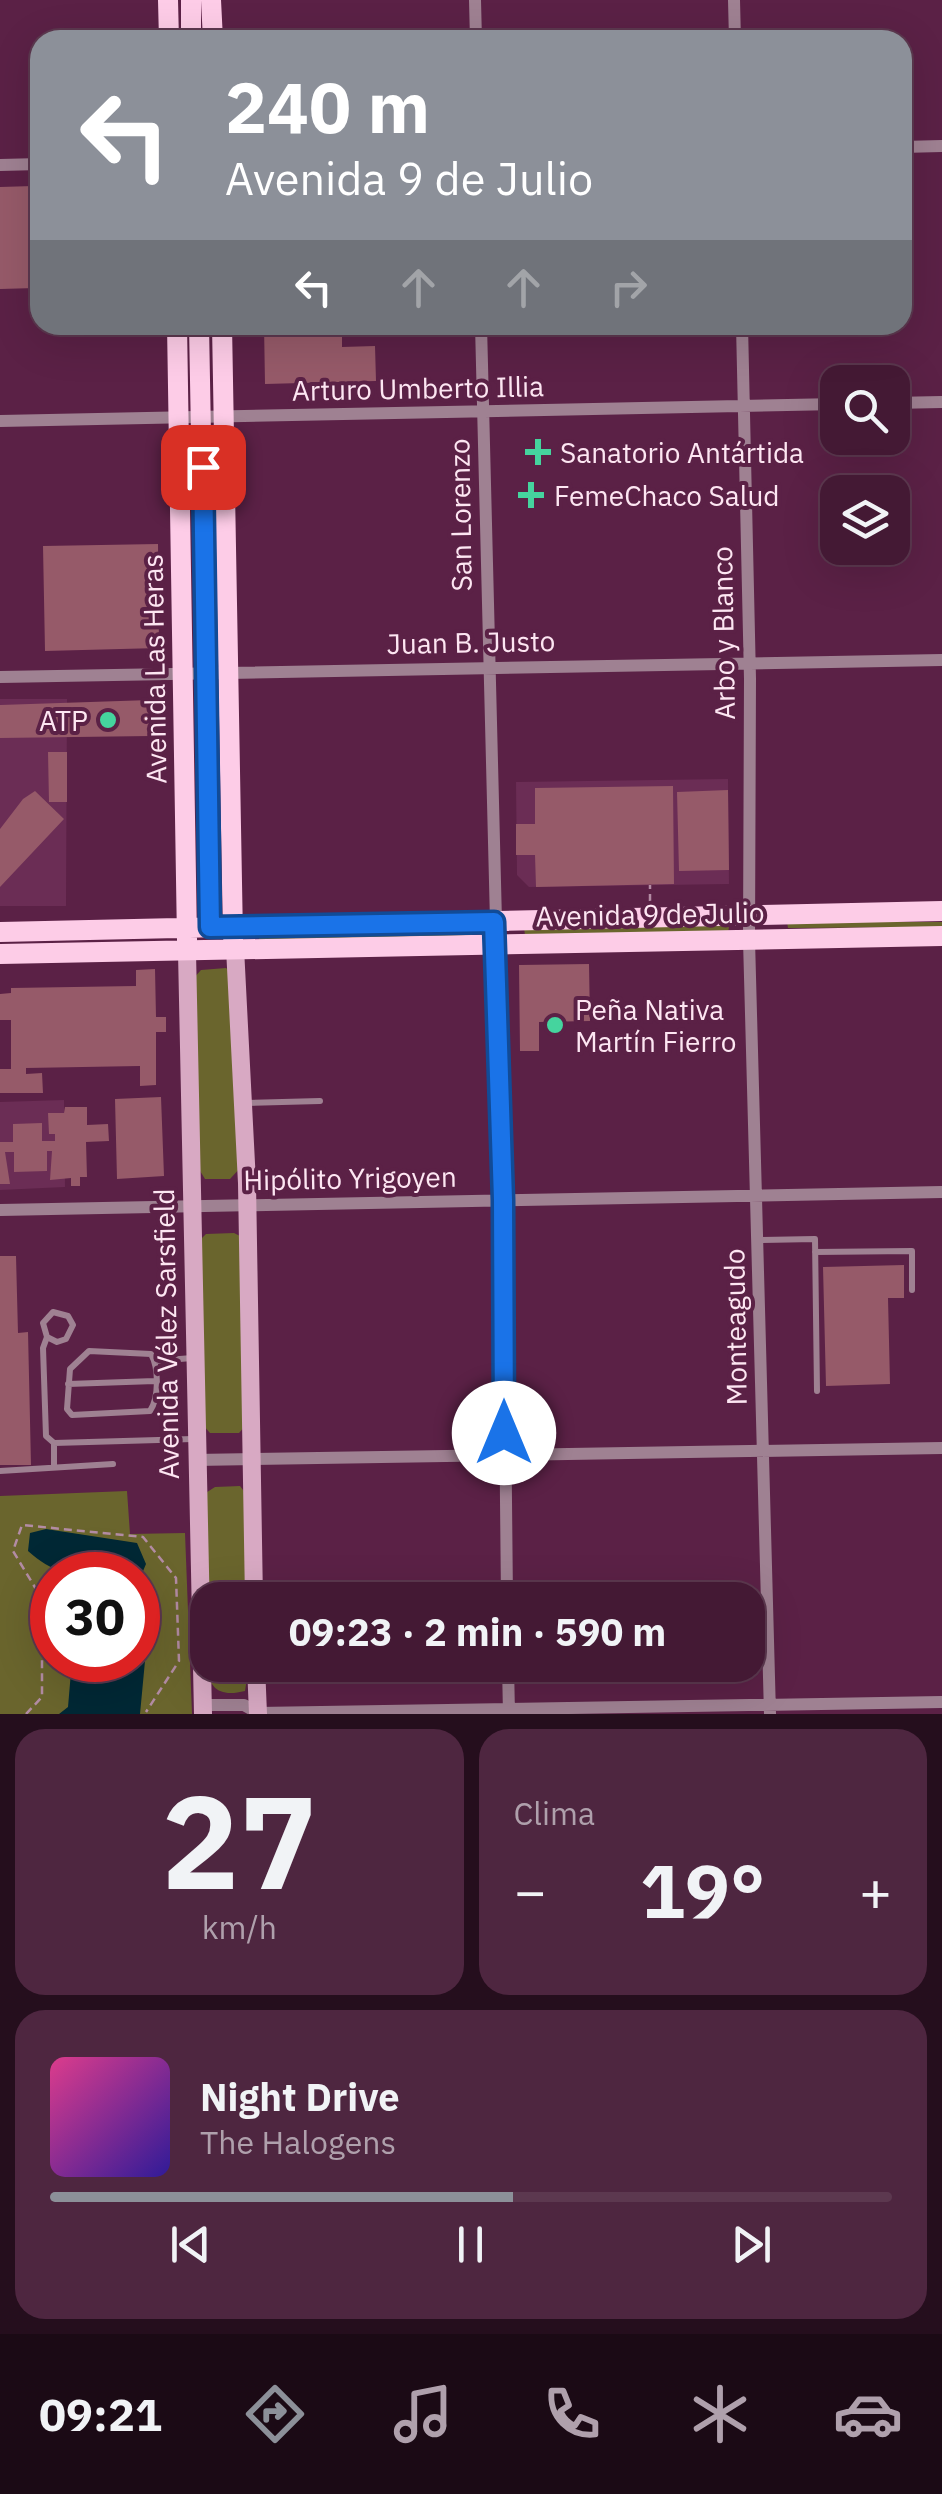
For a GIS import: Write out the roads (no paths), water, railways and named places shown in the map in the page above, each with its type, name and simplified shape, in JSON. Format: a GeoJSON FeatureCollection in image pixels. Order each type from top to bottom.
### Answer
{"type":"FeatureCollection","features":[{"type":"Feature","properties":{"kind":"main road"},"geometry":{"type":"LineString","coordinates":[[168,0],[169,30]]}},
{"type":"Feature","properties":{"kind":"main road"},"geometry":{"type":"LineString","coordinates":[[191,0],[191,30]]}},
{"type":"Feature","properties":{"kind":"main road"},"geometry":{"type":"LineString","coordinates":[[212,0],[213,30]]}},
{"type":"Feature","properties":{"kind":"main road","name":"Avenida Las Heras"},"geometry":{"type":"LineString","coordinates":[[177,335],[186,952]]}},
{"type":"Feature","properties":{"kind":"main road","name":"Avenida Las Heras"},"geometry":{"type":"LineString","coordinates":[[201,335],[212,417],[227,670],[232,926]]}},
{"type":"Feature","properties":{"kind":"main road","name":"Avenida Las Heras"},"geometry":{"type":"LineString","coordinates":[[210,927],[204,672],[212,417],[221,335]]}},
{"type":"Feature","properties":{"kind":"main road","name":"Avenida 9 de Julio"},"geometry":{"type":"LineString","coordinates":[[0,932],[942,911]]}},
{"type":"Feature","properties":{"kind":"main road"},"geometry":{"type":"LineString","coordinates":[[232,926],[248,1204],[253,1582]]}},
{"type":"Feature","properties":{"kind":"main road","name":"Avenida 9 de Julio"},"geometry":{"type":"LineString","coordinates":[[0,954],[942,936]]}},
{"type":"Feature","properties":{"kind":"main road","name":"Avenida Vélez Sarsfield"},"geometry":{"type":"LineString","coordinates":[[186,952],[203,1710]]}},
{"type":"Feature","properties":{"kind":"main road"},"geometry":{"type":"LineString","coordinates":[[257,1682],[258,1713]]}},
{"type":"Feature","properties":{"kind":"street"},"geometry":{"type":"LineString","coordinates":[[474,0],[476,30]]}},
{"type":"Feature","properties":{"kind":"street"},"geometry":{"type":"LineString","coordinates":[[734,0],[734,30]]}},
{"type":"Feature","properties":{"kind":"street"},"geometry":{"type":"LineString","coordinates":[[912,147],[942,146]]}},
{"type":"Feature","properties":{"kind":"street"},"geometry":{"type":"LineString","coordinates":[[0,165],[30,164]]}},
{"type":"Feature","properties":{"kind":"street","name":"San Lorenzo"},"geometry":{"type":"LineString","coordinates":[[481,335],[503,1200],[507,1582]]}},
{"type":"Feature","properties":{"kind":"street","name":"Arbo y Blanco"},"geometry":{"type":"LineString","coordinates":[[742,335],[749,940]]}},
{"type":"Feature","properties":{"kind":"street"},"geometry":{"type":"LineString","coordinates":[[910,403],[942,402]]}},
{"type":"Feature","properties":{"kind":"street","name":"Arturo Umberto Illia"},"geometry":{"type":"LineString","coordinates":[[0,421],[820,404]]}},
{"type":"Feature","properties":{"kind":"street","name":"Juan B. Justo"},"geometry":{"type":"LineString","coordinates":[[0,677],[748,660],[942,660]]}},
{"type":"Feature","properties":{"kind":"street","name":"Monteagudo"},"geometry":{"type":"LineString","coordinates":[[749,940],[770,1710]]}},
{"type":"Feature","properties":{"kind":"street","name":"Hipólito Yrigoyen"},"geometry":{"type":"LineString","coordinates":[[0,1210],[942,1192]]}},
{"type":"Feature","properties":{"kind":"street"},"geometry":{"type":"LineString","coordinates":[[196,1460],[942,1448]]}},
{"type":"Feature","properties":{"kind":"street"},"geometry":{"type":"LineString","coordinates":[[508,1682],[509,1711]]}},
{"type":"Feature","properties":{"kind":"street"},"geometry":{"type":"LineString","coordinates":[[203,1710],[244,1705],[258,1713],[770,1710],[942,1702]]}},
{"type":"Feature","properties":{"kind":"lane"},"geometry":{"type":"LineString","coordinates":[[244,1103],[320,1101]]}},
{"type":"Feature","properties":{"kind":"lane"},"geometry":{"type":"LineString","coordinates":[[759,1240],[815,1239],[817,1391]]}},
{"type":"Feature","properties":{"kind":"lane"},"geometry":{"type":"LineString","coordinates":[[815,1252],[912,1251],[912,1290]]}},
{"type":"Feature","properties":{"kind":"lane"},"geometry":{"type":"LineString","coordinates":[[47,1337],[56,1342],[66,1339],[72,1330],[68,1316],[53,1312],[45,1318],[42,1328],[47,1337],[43,1348],[46,1436],[54,1444],[54,1467]]}},
{"type":"Feature","properties":{"kind":"lane"},"geometry":{"type":"LineString","coordinates":[[89,1351],[145,1351],[155,1361],[155,1381],[154,1406],[150,1411],[81,1417],[67,1409],[70,1369],[89,1351]]}},
{"type":"Feature","properties":{"kind":"lane"},"geometry":{"type":"LineString","coordinates":[[155,1361],[193,1358]]}},
{"type":"Feature","properties":{"kind":"lane"},"geometry":{"type":"LineString","coordinates":[[68,1384],[155,1381]]}},
{"type":"Feature","properties":{"kind":"lane"},"geometry":{"type":"LineString","coordinates":[[54,1444],[195,1439]]}},
{"type":"Feature","properties":{"kind":"lane"},"geometry":{"type":"LineString","coordinates":[[0,1470],[113,1464]]}},
{"type":"Feature","properties":{"kind":"water"},"geometry":{"type":"Polygon","coordinates":[[[46,1529],[137,1543],[141,1552],[30,1553],[28,1551],[30,1533],[46,1529]]]}},
{"type":"Feature","properties":{"kind":"water"},"geometry":{"type":"Polygon","coordinates":[[[70,1682],[143,1682],[140,1714],[59,1714],[68,1707],[70,1682]]]}},
{"type":"Feature","properties":{"kind":"place","name":"Sanatorio Antártida"},"geometry":{"type":"Point","coordinates":[538,452]}},
{"type":"Feature","properties":{"kind":"place","name":"FemeChaco Salud"},"geometry":{"type":"Point","coordinates":[531,495]}},
{"type":"Feature","properties":{"kind":"place","name":"ATP"},"geometry":{"type":"Point","coordinates":[108,720]}},
{"type":"Feature","properties":{"kind":"place","name":"Peña Nativa Martín Fierro"},"geometry":{"type":"Point","coordinates":[555,1025]}}]}
